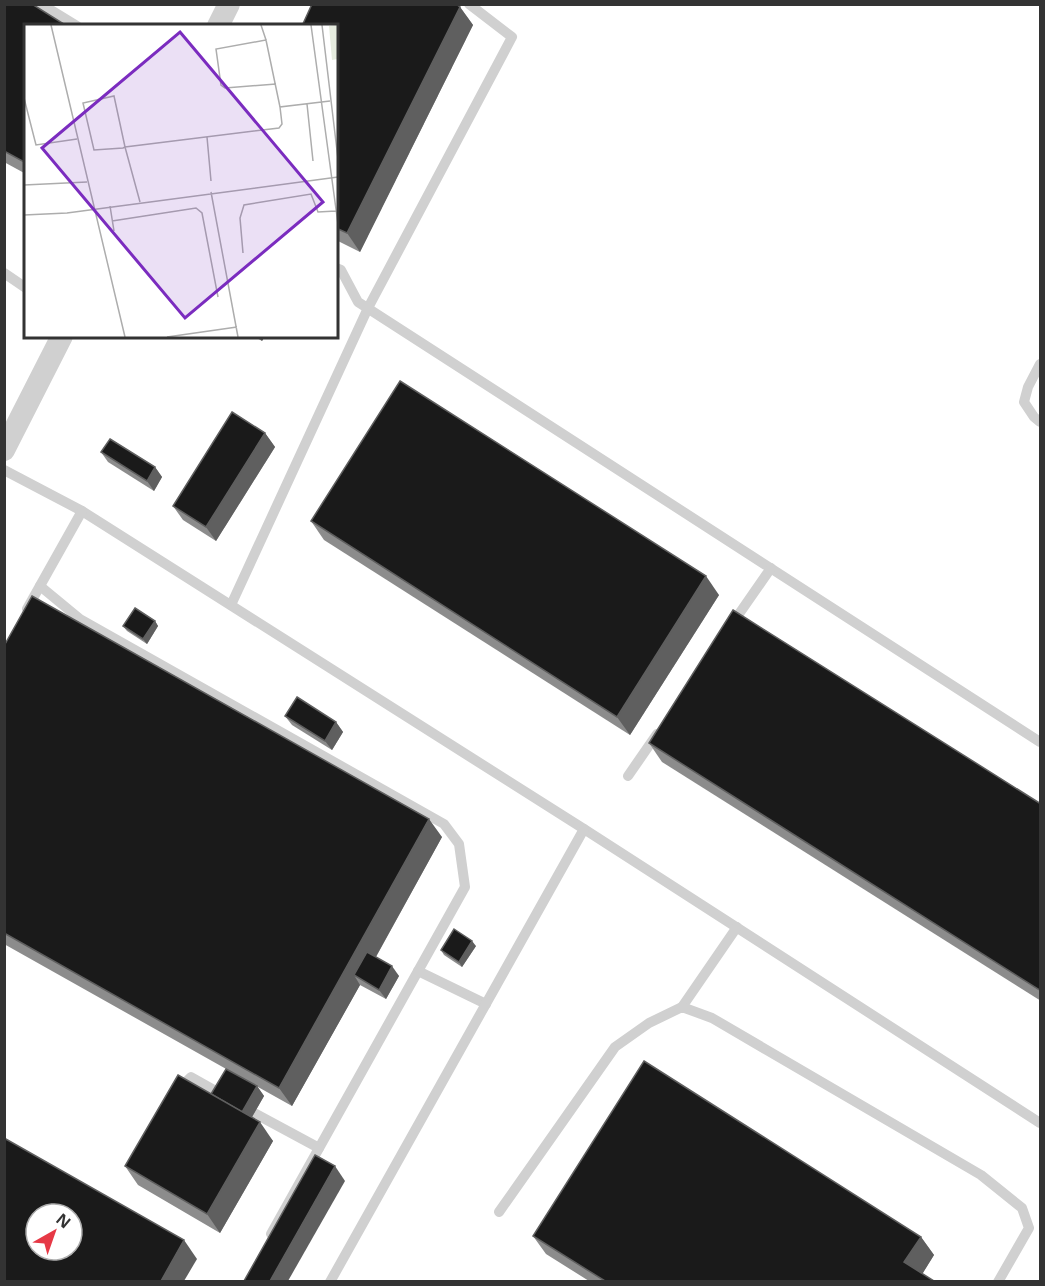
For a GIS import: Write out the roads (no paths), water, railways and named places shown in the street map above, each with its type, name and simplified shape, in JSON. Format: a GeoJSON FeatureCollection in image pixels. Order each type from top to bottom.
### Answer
{"type":"FeatureCollection","features":[{"type":"Feature","properties":{"kind":"street"},"geometry":{"type":"LineString","coordinates":[[219,24],[229,4]]}},
{"type":"Feature","properties":{"kind":"street"},"geometry":{"type":"LineString","coordinates":[[4,450],[61,338]]}},
{"type":"Feature","properties":{"kind":"lane"},"geometry":{"type":"LineString","coordinates":[[41,4],[74,24]]}},
{"type":"Feature","properties":{"kind":"lane"},"geometry":{"type":"LineString","coordinates":[[231,605],[368,308],[512,37],[469,4]]}},
{"type":"Feature","properties":{"kind":"lane"},"geometry":{"type":"LineString","coordinates":[[338,269],[341,270],[358,302],[1041,742]]}},
{"type":"Feature","properties":{"kind":"lane"},"geometry":{"type":"LineString","coordinates":[[4,273],[24,287]]}},
{"type":"Feature","properties":{"kind":"lane"},"geometry":{"type":"LineString","coordinates":[[1041,364],[1028,387],[1024,402],[1034,417],[1041,422]]}},
{"type":"Feature","properties":{"kind":"lane"},"geometry":{"type":"LineString","coordinates":[[4,470],[82,511],[584,829],[1041,1123]]}},
{"type":"Feature","properties":{"kind":"lane"},"geometry":{"type":"LineString","coordinates":[[21,621],[82,511]]}},
{"type":"Feature","properties":{"kind":"lane"},"geometry":{"type":"LineString","coordinates":[[726,634],[771,568]]}},
{"type":"Feature","properties":{"kind":"lane"},"geometry":{"type":"LineString","coordinates":[[40,586],[80,619],[444,824],[459,844],[465,887],[267,1240]]}},
{"type":"Feature","properties":{"kind":"lane"},"geometry":{"type":"LineString","coordinates":[[628,776],[661,728]]}},
{"type":"Feature","properties":{"kind":"lane"},"geometry":{"type":"LineString","coordinates":[[330,1281],[584,829]]}},
{"type":"Feature","properties":{"kind":"lane"},"geometry":{"type":"LineString","coordinates":[[499,1212],[615,1047],[649,1023],[682,1007],[736,927]]}},
{"type":"Feature","properties":{"kind":"lane"},"geometry":{"type":"LineString","coordinates":[[418,971],[486,1004]]}},
{"type":"Feature","properties":{"kind":"lane"},"geometry":{"type":"LineString","coordinates":[[682,1007],[712,1018],[981,1175],[1022,1208],[1029,1228],[998,1281]]}},
{"type":"Feature","properties":{"kind":"lane"},"geometry":{"type":"LineString","coordinates":[[175,1096],[180,1087],[191,1077],[223,1095]]}},
{"type":"Feature","properties":{"kind":"lane"},"geometry":{"type":"LineString","coordinates":[[254,1113],[319,1148]]}}]}
